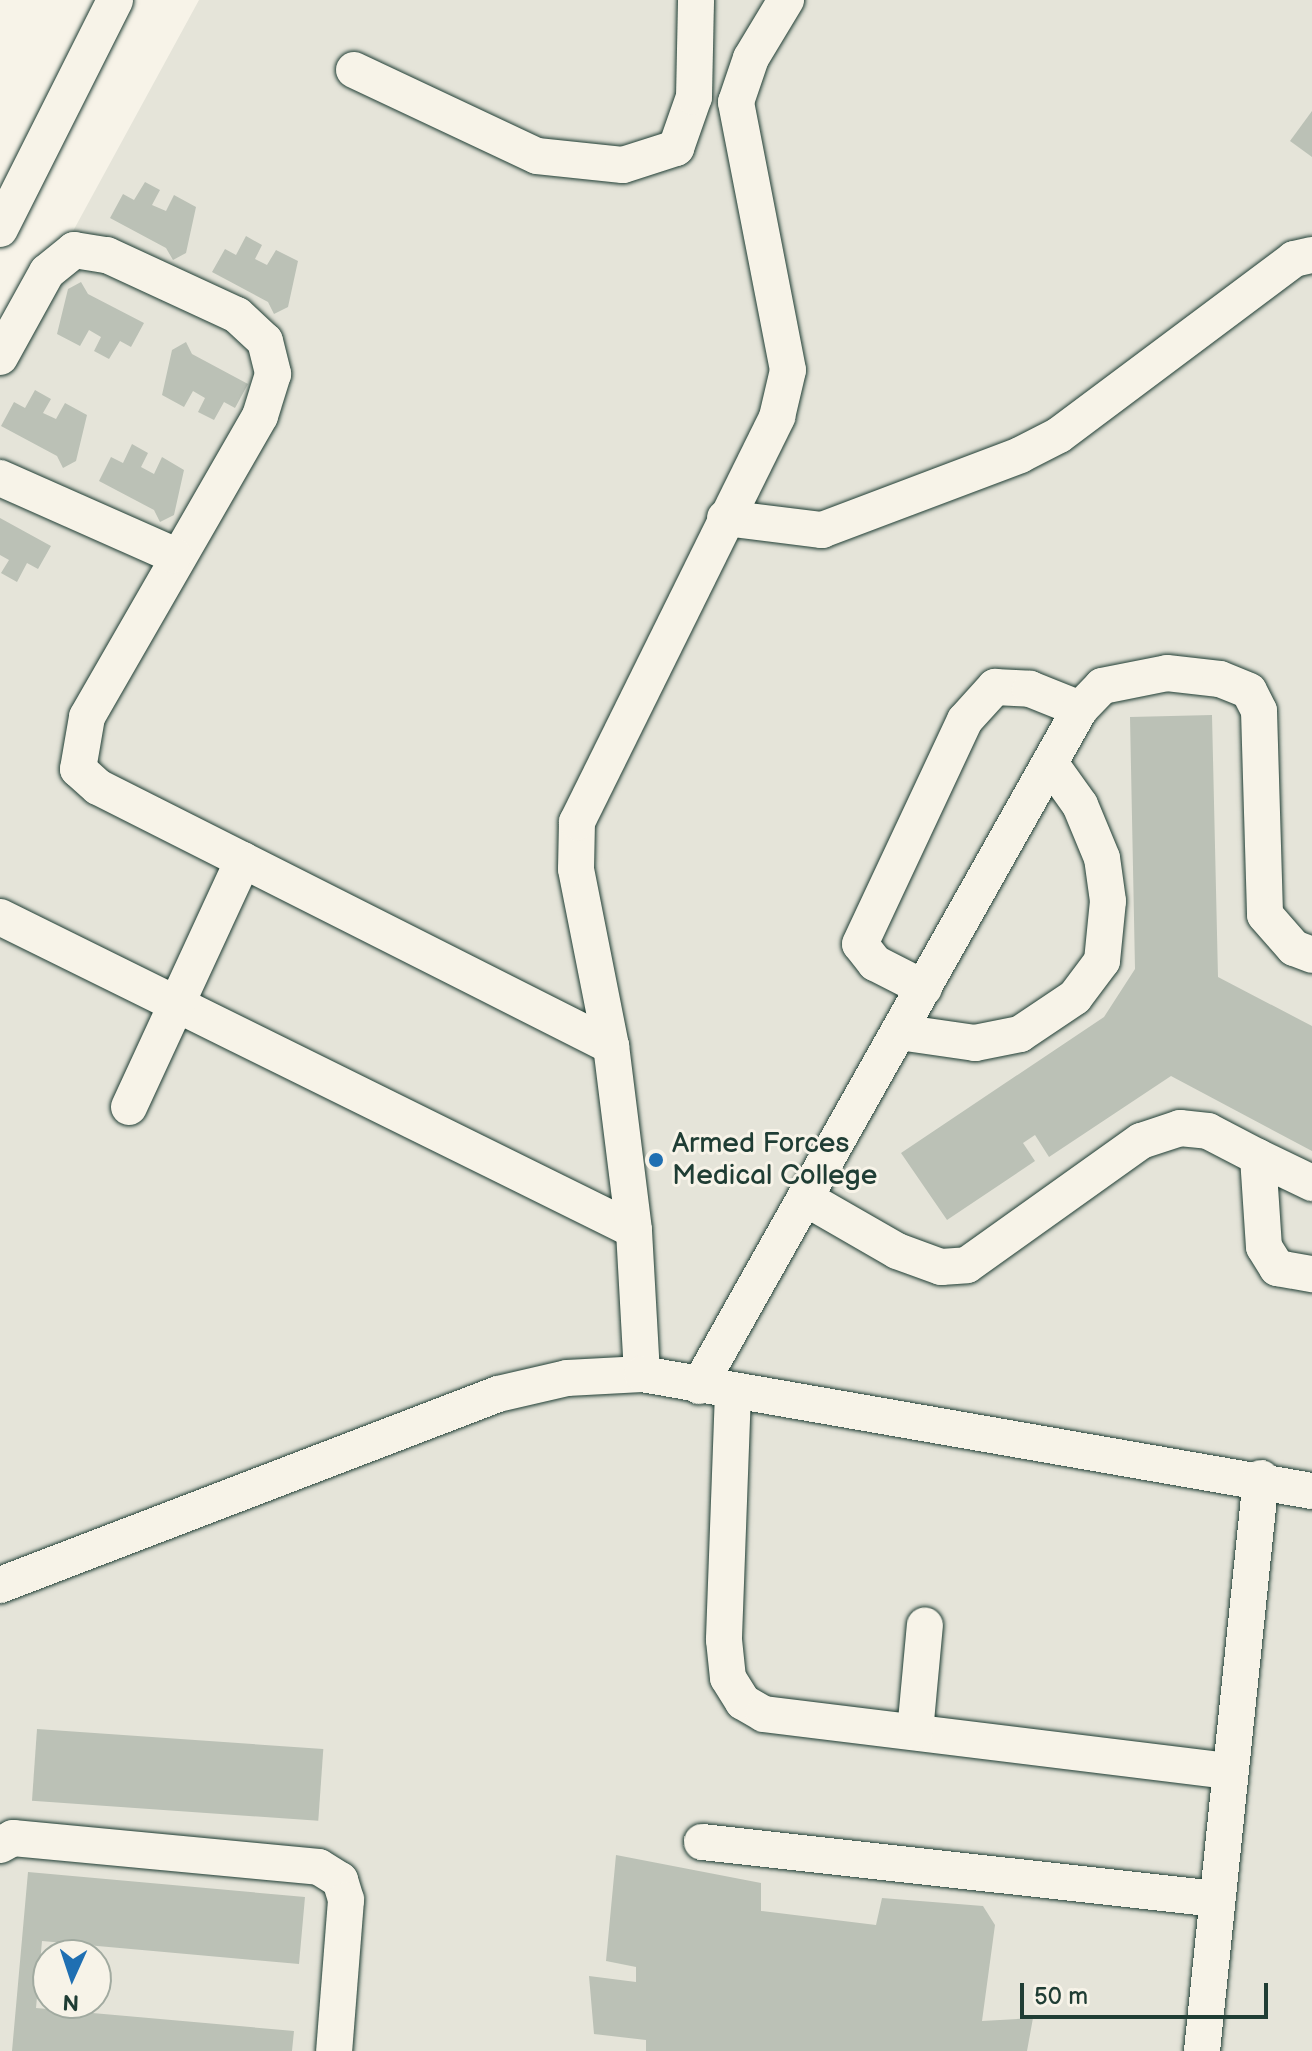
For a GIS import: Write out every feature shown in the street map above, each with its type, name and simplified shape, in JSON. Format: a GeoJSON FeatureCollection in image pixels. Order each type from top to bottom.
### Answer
{"type":"FeatureCollection","features":[{"type":"Feature","properties":{"kind":"street"},"geometry":{"type":"LineString","coordinates":[[0,229],[115,0]]}},
{"type":"Feature","properties":{"kind":"street"},"geometry":{"type":"LineString","coordinates":[[354,70],[537,156],[623,165],[676,148],[694,97],[696,0]]}},
{"type":"Feature","properties":{"kind":"street"},"geometry":{"type":"LineString","coordinates":[[642,1374],[634,1230],[611,1046],[576,869],[577,822],[777,417],[788,370],[736,102],[751,58],[786,0]]}},
{"type":"Feature","properties":{"kind":"street"},"geometry":{"type":"LineString","coordinates":[[0,357],[47,272],[74,250],[107,255],[237,315],[265,341],[273,374],[260,416],[174,555],[87,717],[78,769],[98,787],[611,1046]]}},
{"type":"Feature","properties":{"kind":"street"},"geometry":{"type":"LineString","coordinates":[[725,518],[822,530],[1020,455],[1059,435],[1294,259],[1312,255]]}},
{"type":"Feature","properties":{"kind":"street"},"geometry":{"type":"LineString","coordinates":[[0,478],[174,555]]}},
{"type":"Feature","properties":{"kind":"street"},"geometry":{"type":"LineString","coordinates":[[1230,1771],[764,1714],[743,1702],[728,1678],[716,1389],[805,1198],[1080,709],[1102,686],[1130,676],[1220,679],[1249,691],[1259,711],[1265,915],[1294,948],[1312,955]]}},
{"type":"Feature","properties":{"kind":"street"},"geometry":{"type":"LineString","coordinates":[[924,988],[875,963],[860,944],[965,720],[995,687],[1030,689],[1080,709]]}},
{"type":"Feature","properties":{"kind":"street"},"geometry":{"type":"LineString","coordinates":[[899,1032],[975,1043],[1020,1034],[1075,997],[1102,961],[1102,858],[1080,805],[1050,763]]}},
{"type":"Feature","properties":{"kind":"street"},"geometry":{"type":"LineString","coordinates":[[129,1107],[179,1009],[243,860]]}},
{"type":"Feature","properties":{"kind":"street"},"geometry":{"type":"LineString","coordinates":[[0,917],[179,1009],[634,1230]]}},
{"type":"Feature","properties":{"kind":"street"},"geometry":{"type":"LineString","coordinates":[[805,1198],[897,1251],[941,1267],[967,1265],[1141,1141],[1180,1128],[1208,1131],[1312,1183]]}},
{"type":"Feature","properties":{"kind":"street"},"geometry":{"type":"LineString","coordinates":[[1258,1157],[1264,1247],[1277,1268],[1312,1274]]}},
{"type":"Feature","properties":{"kind":"street"},"geometry":{"type":"LineString","coordinates":[[0,1585],[498,1394],[567,1378],[642,1374],[716,1389],[1261,1478],[1312,1491]]}},
{"type":"Feature","properties":{"kind":"street"},"geometry":{"type":"LineString","coordinates":[[1202,2051],[1261,1478]]}},
{"type":"Feature","properties":{"kind":"street"},"geometry":{"type":"LineString","coordinates":[[915,1732],[925,1625]]}},
{"type":"Feature","properties":{"kind":"street"},"geometry":{"type":"LineString","coordinates":[[0,1845],[13,1838],[304,1866],[340,1880],[346,1900],[334,2051]]}},
{"type":"Feature","properties":{"kind":"street"},"geometry":{"type":"LineString","coordinates":[[702,1842],[1217,1899]]}},
{"type":"Feature","properties":{"kind":"shaded area","name":"Armed Forces Medical College"},"geometry":{"type":"Polygon","coordinates":[[[199,0],[1312,0],[1312,2051],[0,2051],[0,365],[199,0]]]}},
{"type":"Feature","properties":{"kind":"building"},"geometry":{"type":"Polygon","coordinates":[[[1312,111],[1312,157],[1290,141],[1312,111]]]}},
{"type":"Feature","properties":{"kind":"building"},"geometry":{"type":"Polygon","coordinates":[[[145,182],[160,190],[152,205],[166,211],[174,195],[196,207],[186,253],[173,260],[166,248],[110,218],[123,194],[134,200],[145,182]]]}},
{"type":"Feature","properties":{"kind":"building"},"geometry":{"type":"Polygon","coordinates":[[[246,236],[262,245],[255,259],[267,265],[276,250],[298,261],[288,307],[274,314],[268,302],[212,272],[225,249],[236,255],[246,236]]]}},
{"type":"Feature","properties":{"kind":"building"},"geometry":{"type":"Polygon","coordinates":[[[81,282],[88,294],[144,323],[131,347],[120,341],[109,359],[94,351],[101,337],[89,330],[80,346],[57,334],[68,289],[81,282]]]}},
{"type":"Feature","properties":{"kind":"building"},"geometry":{"type":"Polygon","coordinates":[[[186,342],[192,354],[248,384],[235,408],[224,402],[214,420],[198,412],[205,398],[193,391],[184,407],[162,395],[172,350],[186,342]]]}},
{"type":"Feature","properties":{"kind":"building"},"geometry":{"type":"Polygon","coordinates":[[[35,390],[51,399],[43,413],[56,419],[65,403],[87,415],[76,461],[63,468],[57,456],[1,426],[14,402],[25,408],[35,390]]]}},
{"type":"Feature","properties":{"kind":"building"},"geometry":{"type":"Polygon","coordinates":[[[132,444],[148,453],[141,467],[154,474],[162,457],[184,470],[174,515],[160,522],[154,510],[99,481],[111,457],[123,463],[132,444]]]}},
{"type":"Feature","properties":{"kind":"building"},"geometry":{"type":"Polygon","coordinates":[[[0,518],[51,546],[38,569],[27,563],[17,582],[1,573],[9,560],[0,555],[0,518]]]}},
{"type":"Feature","properties":{"kind":"building"},"geometry":{"type":"Polygon","coordinates":[[[1212,715],[1218,977],[1312,1026],[1312,1151],[1171,1076],[1049,1157],[1035,1135],[1023,1143],[1035,1161],[947,1220],[901,1153],[1104,1017],[1135,969],[1130,717],[1212,715]]]}},
{"type":"Feature","properties":{"kind":"building"},"geometry":{"type":"Polygon","coordinates":[[[37,1729],[323,1749],[318,1821],[32,1801],[37,1729]]]}},
{"type":"Feature","properties":{"kind":"building"},"geometry":{"type":"Polygon","coordinates":[[[616,1855],[761,1883],[761,1911],[876,1925],[882,1898],[983,1906],[995,1925],[982,2021],[1033,2018],[1027,2051],[646,2051],[646,2040],[594,2034],[589,1976],[636,1982],[636,1967],[606,1961],[616,1855]]]}},
{"type":"Feature","properties":{"kind":"building"},"geometry":{"type":"Polygon","coordinates":[[[28,1872],[305,1897],[299,1964],[112,1947],[112,1939],[32,1939],[32,2019],[112,2019],[112,2015],[294,2031],[292,2051],[12,2051],[28,1872]]]}},
{"type":"Feature","properties":{"kind":"place","name":"Armed Forces Medical College"},"geometry":{"type":"Point","coordinates":[656,1160]}}]}
